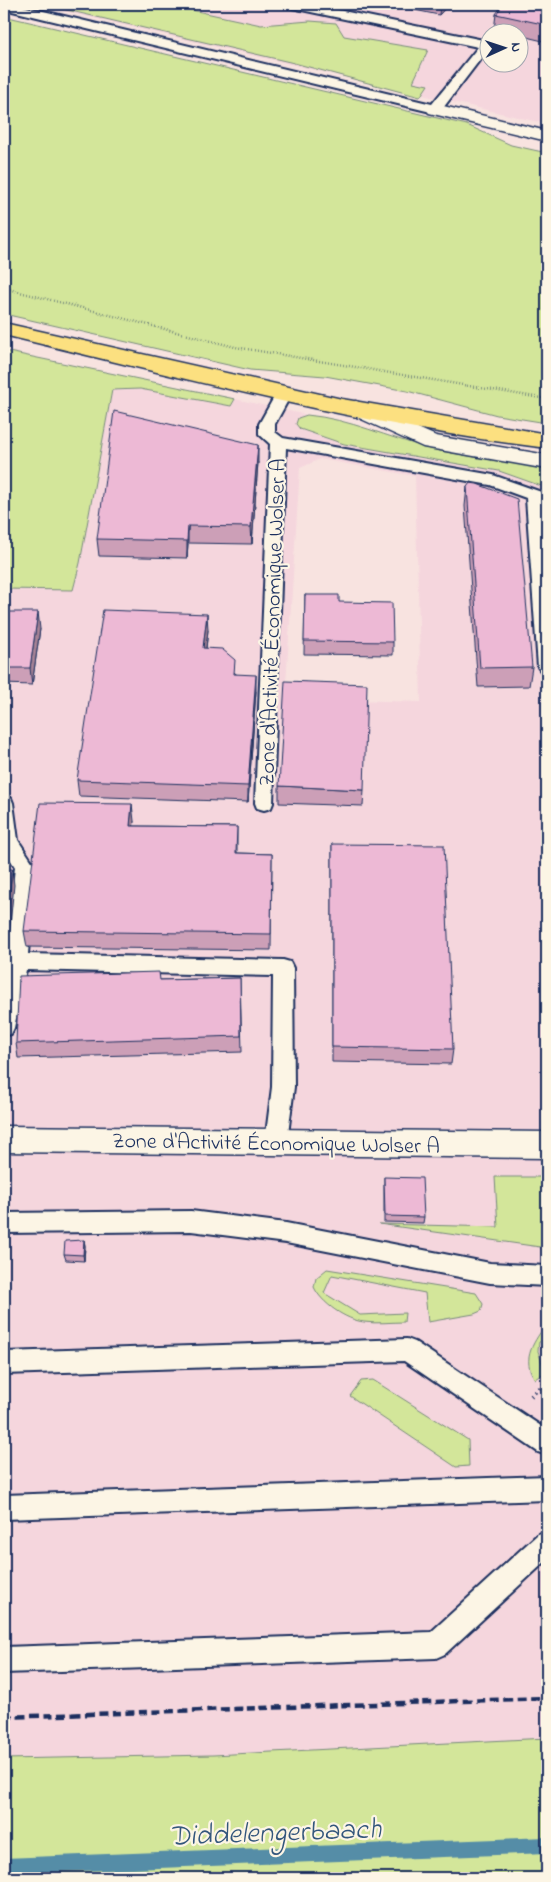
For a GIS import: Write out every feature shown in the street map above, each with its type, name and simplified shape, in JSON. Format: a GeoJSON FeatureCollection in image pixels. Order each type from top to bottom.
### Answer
{"type":"FeatureCollection","features":[{"type":"Feature","properties":{"kind":"main road"},"geometry":{"type":"LineString","coordinates":[[4,329],[354,408],[547,441]]}},
{"type":"Feature","properties":{"kind":"street"},"geometry":{"type":"LineString","coordinates":[[435,109],[547,136]]}},
{"type":"Feature","properties":{"kind":"street"},"geometry":{"type":"LineString","coordinates":[[354,408],[431,442],[547,462]]}},
{"type":"Feature","properties":{"kind":"street","name":"Zone d'Activité Économique Wolser A"},"geometry":{"type":"LineString","coordinates":[[4,1139],[547,1145]]}},
{"type":"Feature","properties":{"kind":"lane"},"geometry":{"type":"LineString","coordinates":[[4,5],[435,109],[477,54],[488,45],[292,4]]}},
{"type":"Feature","properties":{"kind":"lane","name":"Zone d'Activité Économique Wolser A"},"geometry":{"type":"LineString","coordinates":[[284,393],[267,424],[267,434],[278,442],[493,480],[541,497]]}},
{"type":"Feature","properties":{"kind":"lane","name":"Zone d'Activité Économique Wolser A"},"geometry":{"type":"LineString","coordinates":[[264,803],[278,442]]}},
{"type":"Feature","properties":{"kind":"lane"},"geometry":{"type":"LineString","coordinates":[[541,497],[547,667]]}},
{"type":"Feature","properties":{"kind":"lane"},"geometry":{"type":"LineString","coordinates":[[4,802],[9,841],[25,866],[17,962],[4,1028]]}},
{"type":"Feature","properties":{"kind":"lane"},"geometry":{"type":"LineString","coordinates":[[17,962],[283,968],[283,1087],[276,1142]]}},
{"type":"Feature","properties":{"kind":"lane"},"geometry":{"type":"LineString","coordinates":[[4,1223],[191,1221],[286,1233],[490,1273],[547,1276]]}},
{"type":"Feature","properties":{"kind":"lane"},"geometry":{"type":"LineString","coordinates":[[4,1363],[407,1350],[547,1444]]}},
{"type":"Feature","properties":{"kind":"lane"},"geometry":{"type":"LineString","coordinates":[[4,1507],[547,1488]]}},
{"type":"Feature","properties":{"kind":"lane"},"geometry":{"type":"LineString","coordinates":[[4,1660],[436,1645],[547,1543]]}},
{"type":"Feature","properties":{"kind":"path"},"geometry":{"type":"LineString","coordinates":[[4,288],[235,347],[547,399]]}},
{"type":"Feature","properties":{"kind":"path"},"geometry":{"type":"LineString","coordinates":[[531,1396],[547,1381]]}},
{"type":"Feature","properties":{"kind":"shaded area"},"geometry":{"type":"Polygon","coordinates":[[[33,4],[547,4],[547,124],[33,4]]]}},
{"type":"Feature","properties":{"kind":"shaded area"},"geometry":{"type":"Polygon","coordinates":[[[140,389],[231,406],[235,399],[307,415],[298,418],[300,429],[344,444],[499,471],[547,488],[547,1878],[4,1878],[4,589],[73,590],[80,563],[112,390],[140,389]],[[320,459],[300,468],[285,698],[421,702],[415,476],[320,459]]]}},
{"type":"Feature","properties":{"kind":"green space"},"geometry":{"type":"Polygon","coordinates":[[[41,4],[164,4],[261,25],[310,21],[336,23],[344,36],[428,50],[413,82],[428,85],[420,97],[294,63],[41,4]]]}},
{"type":"Feature","properties":{"kind":"green space"},"geometry":{"type":"Polygon","coordinates":[[[4,16],[467,125],[511,145],[547,153],[547,423],[497,415],[407,391],[325,376],[250,370],[4,314],[4,16]]]}},
{"type":"Feature","properties":{"kind":"green space"},"geometry":{"type":"Polygon","coordinates":[[[4,351],[235,399],[231,406],[140,389],[112,390],[80,563],[73,590],[4,589],[4,351]]]}},
{"type":"Feature","properties":{"kind":"green space"},"geometry":{"type":"Polygon","coordinates":[[[307,415],[338,420],[429,448],[473,457],[547,468],[547,488],[499,471],[344,444],[300,429],[296,424],[298,418],[307,415]]]}},
{"type":"Feature","properties":{"kind":"green space"},"geometry":{"type":"Polygon","coordinates":[[[495,1177],[547,1177],[547,1248],[379,1224],[498,1227],[495,1177]]]}},
{"type":"Feature","properties":{"kind":"green space"},"geometry":{"type":"Polygon","coordinates":[[[327,1269],[476,1293],[483,1304],[481,1311],[474,1314],[428,1322],[425,1293],[332,1275],[324,1293],[360,1315],[405,1313],[404,1322],[374,1323],[357,1321],[335,1310],[317,1293],[314,1287],[316,1278],[327,1269]]]}},
{"type":"Feature","properties":{"kind":"green space"},"geometry":{"type":"Polygon","coordinates":[[[547,1323],[547,1340],[539,1342],[538,1351],[545,1372],[535,1379],[531,1372],[529,1357],[534,1343],[547,1323]]]}},
{"type":"Feature","properties":{"kind":"green space"},"geometry":{"type":"Polygon","coordinates":[[[373,1380],[468,1440],[469,1466],[456,1467],[350,1396],[361,1381],[373,1380]]]}},
{"type":"Feature","properties":{"kind":"green space"},"geometry":{"type":"Polygon","coordinates":[[[547,1738],[547,1878],[4,1878],[4,1759],[213,1755],[547,1738]]]}},
{"type":"Feature","properties":{"kind":"building"},"geometry":{"type":"Polygon","coordinates":[[[503,4],[547,4],[547,25],[496,14],[503,4]]]}},
{"type":"Feature","properties":{"kind":"building"},"geometry":{"type":"Polygon","coordinates":[[[114,411],[258,445],[251,527],[188,526],[187,541],[97,539],[114,411]]]}},
{"type":"Feature","properties":{"kind":"building"},"geometry":{"type":"Polygon","coordinates":[[[470,483],[517,499],[532,667],[480,668],[467,487],[470,483]]]}},
{"type":"Feature","properties":{"kind":"building"},"geometry":{"type":"Polygon","coordinates":[[[305,595],[339,595],[339,602],[392,603],[393,642],[304,641],[305,595]]]}},
{"type":"Feature","properties":{"kind":"building"},"geometry":{"type":"Polygon","coordinates":[[[103,610],[207,614],[203,648],[222,649],[235,660],[234,674],[256,675],[248,786],[77,780],[103,610]]]}},
{"type":"Feature","properties":{"kind":"building"},"geometry":{"type":"Polygon","coordinates":[[[4,612],[38,612],[30,668],[4,668],[4,612]]]}},
{"type":"Feature","properties":{"kind":"building"},"geometry":{"type":"Polygon","coordinates":[[[285,681],[367,684],[364,790],[279,786],[285,681]]]}},
{"type":"Feature","properties":{"kind":"building"},"geometry":{"type":"Polygon","coordinates":[[[40,803],[132,804],[130,826],[237,827],[236,853],[272,854],[271,934],[24,931],[40,803]]]}},
{"type":"Feature","properties":{"kind":"building"},"geometry":{"type":"Polygon","coordinates":[[[332,844],[444,845],[453,1049],[332,1047],[332,844]]]}},
{"type":"Feature","properties":{"kind":"building"},"geometry":{"type":"Polygon","coordinates":[[[4,869],[12,869],[4,947],[4,869]]]}},
{"type":"Feature","properties":{"kind":"building"},"geometry":{"type":"Polygon","coordinates":[[[159,972],[160,980],[240,978],[241,1036],[16,1043],[19,976],[159,972]]]}},
{"type":"Feature","properties":{"kind":"building"},"geometry":{"type":"Polygon","coordinates":[[[384,1177],[422,1178],[424,1217],[385,1216],[384,1177]]]}},
{"type":"Feature","properties":{"kind":"building"},"geometry":{"type":"Polygon","coordinates":[[[84,1240],[83,1255],[64,1254],[65,1241],[84,1240]]]}},
{"type":"Feature","properties":{"kind":"waterway","name":"Diddelengerbaach"},"geometry":{"type":"LineString","coordinates":[[4,1866],[547,1845]]}},
{"type":"Feature","properties":{"kind":"railway"},"geometry":{"type":"LineString","coordinates":[[4,1717],[547,1698]]}}]}
